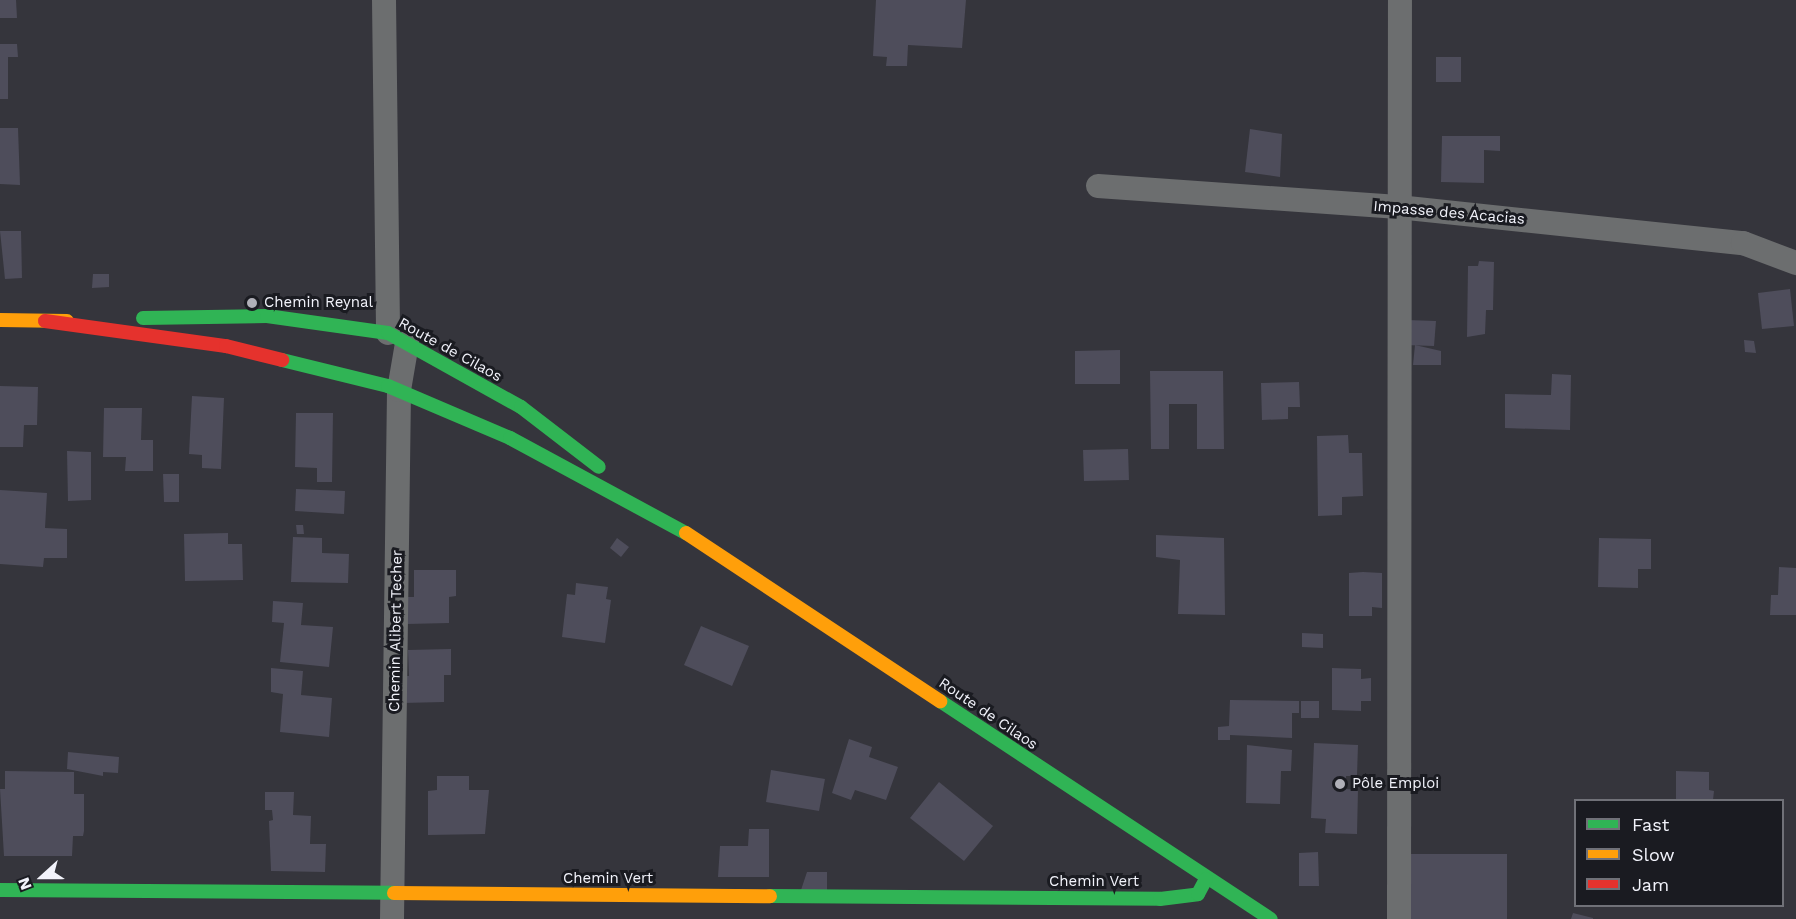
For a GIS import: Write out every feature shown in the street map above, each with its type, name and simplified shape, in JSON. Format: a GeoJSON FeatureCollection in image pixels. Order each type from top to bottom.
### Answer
{"type":"FeatureCollection","features":[{"type":"Feature","properties":{"kind":"main road","name":"Route de Cilaos"},"geometry":{"type":"LineString","coordinates":[[0,320],[267,316],[397,338],[521,407],[687,534],[1206,879],[1271,919]]}},
{"type":"Feature","properties":{"kind":"main road","name":"Route de Cilaos"},"geometry":{"type":"LineString","coordinates":[[45,321],[193,340],[399,390],[510,438],[687,534]]}},
{"type":"Feature","properties":{"kind":"main road","name":"Chemin Vert"},"geometry":{"type":"LineString","coordinates":[[0,890],[393,895],[1160,899],[1198,894],[1206,879]]}},
{"type":"Feature","properties":{"kind":"street"},"geometry":{"type":"LineString","coordinates":[[384,0],[397,338]]}},
{"type":"Feature","properties":{"kind":"street"},"geometry":{"type":"LineString","coordinates":[[1399,919],[1400,0]]}},
{"type":"Feature","properties":{"kind":"street","name":"Impasse des Acacias"},"geometry":{"type":"LineString","coordinates":[[1098,186],[1398,207],[1743,243],[1796,263]]}},
{"type":"Feature","properties":{"kind":"street"},"geometry":{"type":"LineString","coordinates":[[193,316],[193,340]]}},
{"type":"Feature","properties":{"kind":"street","name":"Chemin Alibert Techer"},"geometry":{"type":"LineString","coordinates":[[392,919],[399,390],[397,338]]}},
{"type":"Feature","properties":{"kind":"building"},"geometry":{"type":"Polygon","coordinates":[[[0,0],[16,0],[17,18],[0,18],[0,0]]]}},
{"type":"Feature","properties":{"kind":"building"},"geometry":{"type":"Polygon","coordinates":[[[876,0],[966,0],[962,48],[908,45],[907,66],[886,66],[887,57],[873,56],[876,0]]]}},
{"type":"Feature","properties":{"kind":"building"},"geometry":{"type":"Polygon","coordinates":[[[0,44],[17,44],[18,57],[8,57],[8,99],[0,99],[0,44]]]}},
{"type":"Feature","properties":{"kind":"building"},"geometry":{"type":"Polygon","coordinates":[[[1436,57],[1461,57],[1461,82],[1436,82],[1436,57]]]}},
{"type":"Feature","properties":{"kind":"building"},"geometry":{"type":"Polygon","coordinates":[[[0,128],[18,128],[20,185],[0,184],[0,128]]]}},
{"type":"Feature","properties":{"kind":"building"},"geometry":{"type":"Polygon","coordinates":[[[1250,129],[1282,134],[1280,177],[1245,172],[1250,129]]]}},
{"type":"Feature","properties":{"kind":"building"},"geometry":{"type":"Polygon","coordinates":[[[1442,136],[1500,136],[1500,151],[1484,150],[1484,183],[1441,182],[1442,136]]]}},
{"type":"Feature","properties":{"kind":"building"},"geometry":{"type":"Polygon","coordinates":[[[0,231],[21,231],[22,278],[5,279],[0,231]]]}},
{"type":"Feature","properties":{"kind":"building"},"geometry":{"type":"Polygon","coordinates":[[[1479,261],[1494,262],[1493,310],[1486,310],[1485,334],[1467,337],[1468,266],[1478,266],[1479,261]]]}},
{"type":"Feature","properties":{"kind":"building"},"geometry":{"type":"Polygon","coordinates":[[[93,274],[109,274],[109,287],[92,288],[93,274]]]}},
{"type":"Feature","properties":{"kind":"building"},"geometry":{"type":"Polygon","coordinates":[[[1790,289],[1794,326],[1762,329],[1758,293],[1790,289]]]}},
{"type":"Feature","properties":{"kind":"building"},"geometry":{"type":"Polygon","coordinates":[[[1406,320],[1436,321],[1434,346],[1405,345],[1406,320]]]}},
{"type":"Feature","properties":{"kind":"building"},"geometry":{"type":"Polygon","coordinates":[[[1744,340],[1754,341],[1756,353],[1745,352],[1744,340]]]}},
{"type":"Feature","properties":{"kind":"building"},"geometry":{"type":"Polygon","coordinates":[[[1415,345],[1441,351],[1441,365],[1413,365],[1415,345]]]}},
{"type":"Feature","properties":{"kind":"building"},"geometry":{"type":"Polygon","coordinates":[[[1120,350],[1120,384],[1075,384],[1075,351],[1120,350]]]}},
{"type":"Feature","properties":{"kind":"building"},"geometry":{"type":"Polygon","coordinates":[[[1150,371],[1223,371],[1224,449],[1197,449],[1197,404],[1169,404],[1169,449],[1151,449],[1150,371]]]}},
{"type":"Feature","properties":{"kind":"building"},"geometry":{"type":"Polygon","coordinates":[[[1552,374],[1571,375],[1570,430],[1505,428],[1505,394],[1551,395],[1552,374]]]}},
{"type":"Feature","properties":{"kind":"building"},"geometry":{"type":"Polygon","coordinates":[[[1299,382],[1300,407],[1288,407],[1288,419],[1262,420],[1261,383],[1299,382]]]}},
{"type":"Feature","properties":{"kind":"building"},"geometry":{"type":"Polygon","coordinates":[[[0,386],[38,387],[37,425],[24,425],[23,447],[0,447],[0,386]]]}},
{"type":"Feature","properties":{"kind":"building"},"geometry":{"type":"Polygon","coordinates":[[[192,396],[224,398],[221,469],[202,468],[202,455],[189,454],[192,396]]]}},
{"type":"Feature","properties":{"kind":"building"},"geometry":{"type":"Polygon","coordinates":[[[104,408],[142,408],[141,440],[153,440],[153,471],[125,471],[126,457],[103,457],[104,408]]]}},
{"type":"Feature","properties":{"kind":"building"},"geometry":{"type":"Polygon","coordinates":[[[296,413],[333,413],[332,482],[317,482],[317,468],[295,467],[296,413]]]}},
{"type":"Feature","properties":{"kind":"building"},"geometry":{"type":"Polygon","coordinates":[[[1348,435],[1349,453],[1362,453],[1363,496],[1342,497],[1342,515],[1318,516],[1317,436],[1348,435]]]}},
{"type":"Feature","properties":{"kind":"building"},"geometry":{"type":"Polygon","coordinates":[[[1128,449],[1129,480],[1084,481],[1083,450],[1128,449]]]}},
{"type":"Feature","properties":{"kind":"building"},"geometry":{"type":"Polygon","coordinates":[[[67,451],[91,452],[91,500],[68,501],[67,451]]]}},
{"type":"Feature","properties":{"kind":"building"},"geometry":{"type":"Polygon","coordinates":[[[163,474],[179,474],[179,502],[164,502],[163,474]]]}},
{"type":"Feature","properties":{"kind":"building"},"geometry":{"type":"Polygon","coordinates":[[[296,489],[345,491],[344,514],[295,511],[296,489]]]}},
{"type":"Feature","properties":{"kind":"building"},"geometry":{"type":"Polygon","coordinates":[[[0,490],[47,493],[45,528],[67,529],[67,558],[44,558],[43,567],[0,564],[0,490]]]}},
{"type":"Feature","properties":{"kind":"building"},"geometry":{"type":"Polygon","coordinates":[[[296,525],[303,525],[304,534],[297,534],[296,525]]]}},
{"type":"Feature","properties":{"kind":"building"},"geometry":{"type":"Polygon","coordinates":[[[228,533],[228,544],[242,544],[243,580],[185,581],[184,534],[228,533]]]}},
{"type":"Feature","properties":{"kind":"building"},"geometry":{"type":"Polygon","coordinates":[[[1156,535],[1224,538],[1225,615],[1178,614],[1180,560],[1156,557],[1156,535]]]}},
{"type":"Feature","properties":{"kind":"building"},"geometry":{"type":"Polygon","coordinates":[[[293,537],[322,538],[322,553],[349,554],[348,583],[291,582],[293,537]]]}},
{"type":"Feature","properties":{"kind":"building"},"geometry":{"type":"Polygon","coordinates":[[[617,538],[629,547],[621,557],[610,548],[617,538]]]}},
{"type":"Feature","properties":{"kind":"building"},"geometry":{"type":"Polygon","coordinates":[[[1599,538],[1651,539],[1651,569],[1638,569],[1638,588],[1598,587],[1599,538]]]}},
{"type":"Feature","properties":{"kind":"building"},"geometry":{"type":"Polygon","coordinates":[[[1779,567],[1796,568],[1796,615],[1770,615],[1771,595],[1778,595],[1779,567]]]}},
{"type":"Feature","properties":{"kind":"building"},"geometry":{"type":"Polygon","coordinates":[[[414,570],[456,570],[456,596],[449,597],[449,623],[407,624],[406,597],[414,597],[414,570]]]}},
{"type":"Feature","properties":{"kind":"building"},"geometry":{"type":"Polygon","coordinates":[[[1349,573],[1382,573],[1382,608],[1372,607],[1372,616],[1349,616],[1349,573]]]}},
{"type":"Feature","properties":{"kind":"building"},"geometry":{"type":"Polygon","coordinates":[[[576,583],[608,587],[606,599],[611,600],[605,643],[562,637],[567,594],[575,595],[576,583]]]}},
{"type":"Feature","properties":{"kind":"building"},"geometry":{"type":"Polygon","coordinates":[[[273,601],[303,603],[301,625],[333,627],[329,667],[280,662],[284,623],[272,622],[273,601]]]}},
{"type":"Feature","properties":{"kind":"building"},"geometry":{"type":"Polygon","coordinates":[[[701,626],[749,646],[732,686],[684,665],[701,626]]]}},
{"type":"Feature","properties":{"kind":"building"},"geometry":{"type":"Polygon","coordinates":[[[1302,633],[1323,634],[1323,648],[1302,647],[1302,633]]]}},
{"type":"Feature","properties":{"kind":"building"},"geometry":{"type":"Polygon","coordinates":[[[451,649],[451,675],[444,675],[444,702],[402,703],[402,676],[409,676],[408,650],[451,649]]]}},
{"type":"Feature","properties":{"kind":"building"},"geometry":{"type":"Polygon","coordinates":[[[271,668],[303,671],[301,695],[332,698],[329,737],[280,732],[283,694],[271,692],[271,668]]]}},
{"type":"Feature","properties":{"kind":"building"},"geometry":{"type":"Polygon","coordinates":[[[1332,668],[1361,669],[1361,679],[1371,678],[1371,701],[1361,701],[1361,711],[1332,710],[1332,668]]]}},
{"type":"Feature","properties":{"kind":"building"},"geometry":{"type":"Polygon","coordinates":[[[1230,700],[1299,701],[1299,713],[1292,713],[1292,738],[1230,735],[1230,740],[1218,740],[1218,727],[1229,726],[1230,700]]]}},
{"type":"Feature","properties":{"kind":"building"},"geometry":{"type":"Polygon","coordinates":[[[1301,701],[1319,701],[1319,718],[1301,718],[1301,701]]]}},
{"type":"Feature","properties":{"kind":"building"},"geometry":{"type":"Polygon","coordinates":[[[849,739],[872,747],[869,757],[898,767],[886,800],[855,790],[851,800],[832,793],[849,739]]]}},
{"type":"Feature","properties":{"kind":"building"},"geometry":{"type":"Polygon","coordinates":[[[1314,743],[1358,745],[1357,776],[1346,776],[1346,789],[1358,790],[1357,834],[1325,833],[1326,819],[1311,818],[1314,743]]]}},
{"type":"Feature","properties":{"kind":"building"},"geometry":{"type":"Polygon","coordinates":[[[1247,745],[1292,750],[1291,771],[1281,771],[1280,804],[1246,803],[1247,745]]]}},
{"type":"Feature","properties":{"kind":"building"},"geometry":{"type":"Polygon","coordinates":[[[68,752],[119,757],[118,773],[103,772],[103,776],[67,769],[68,752]]]}},
{"type":"Feature","properties":{"kind":"building"},"geometry":{"type":"Polygon","coordinates":[[[771,770],[825,779],[819,811],[766,802],[771,770]]]}},
{"type":"Feature","properties":{"kind":"building"},"geometry":{"type":"Polygon","coordinates":[[[5,771],[74,772],[74,794],[84,794],[84,831],[83,836],[73,836],[72,856],[4,856],[0,789],[5,789],[5,771]]]}},
{"type":"Feature","properties":{"kind":"building"},"geometry":{"type":"Polygon","coordinates":[[[1676,771],[1709,772],[1709,790],[1714,791],[1713,799],[1676,799],[1676,771]]]}},
{"type":"Feature","properties":{"kind":"building"},"geometry":{"type":"Polygon","coordinates":[[[437,776],[469,776],[469,790],[489,790],[485,834],[428,835],[428,791],[437,790],[437,776]]]}},
{"type":"Feature","properties":{"kind":"building"},"geometry":{"type":"Polygon","coordinates":[[[939,782],[993,826],[964,861],[910,818],[939,782]]]}},
{"type":"Feature","properties":{"kind":"building"},"geometry":{"type":"Polygon","coordinates":[[[265,792],[294,792],[293,815],[311,816],[310,844],[326,844],[325,872],[271,871],[269,821],[273,820],[272,810],[265,810],[265,792]]]}},
{"type":"Feature","properties":{"kind":"building"},"geometry":{"type":"Polygon","coordinates":[[[749,829],[769,829],[769,877],[718,877],[720,846],[748,846],[749,829]]]}},
{"type":"Feature","properties":{"kind":"building"},"geometry":{"type":"Polygon","coordinates":[[[1318,852],[1319,886],[1299,886],[1299,853],[1318,852]]]}},
{"type":"Feature","properties":{"kind":"building"},"geometry":{"type":"Polygon","coordinates":[[[1403,854],[1507,854],[1507,919],[1404,919],[1403,854]]]}},
{"type":"Feature","properties":{"kind":"building"},"geometry":{"type":"Polygon","coordinates":[[[807,872],[827,872],[827,897],[799,896],[807,872]]]}},
{"type":"Feature","properties":{"kind":"building"},"geometry":{"type":"Polygon","coordinates":[[[1573,913],[1593,918],[1593,919],[1571,919],[1573,913]]]}},
{"type":"Feature","properties":{"kind":"traffic: fast"},"geometry":{"type":"LineString","coordinates":[[143,318],[267,316],[388,333],[521,407],[599,467]]}},
{"type":"Feature","properties":{"kind":"traffic: fast"},"geometry":{"type":"LineString","coordinates":[[282,360],[388,386],[510,438],[686,533]]}},
{"type":"Feature","properties":{"kind":"traffic: fast"},"geometry":{"type":"LineString","coordinates":[[940,701],[1271,919]]}},
{"type":"Feature","properties":{"kind":"traffic: fast"},"geometry":{"type":"LineString","coordinates":[[770,896],[1160,899],[1198,894],[1206,879]]}},
{"type":"Feature","properties":{"kind":"traffic: fast"},"geometry":{"type":"LineString","coordinates":[[0,890],[394,893]]}},
{"type":"Feature","properties":{"kind":"traffic: slow"},"geometry":{"type":"LineString","coordinates":[[0,320],[67,321]]}},
{"type":"Feature","properties":{"kind":"traffic: slow"},"geometry":{"type":"LineString","coordinates":[[686,533],[940,701]]}},
{"type":"Feature","properties":{"kind":"traffic: slow"},"geometry":{"type":"LineString","coordinates":[[394,893],[770,896]]}},
{"type":"Feature","properties":{"kind":"traffic: jam"},"geometry":{"type":"LineString","coordinates":[[45,321],[226,346],[282,360]]}},
{"type":"Feature","properties":{"kind":"place","name":"Chemin Reynal"},"geometry":{"type":"Point","coordinates":[252,303]}},
{"type":"Feature","properties":{"kind":"place","name":"Pôle Emploi"},"geometry":{"type":"Point","coordinates":[1340,784]}}]}
